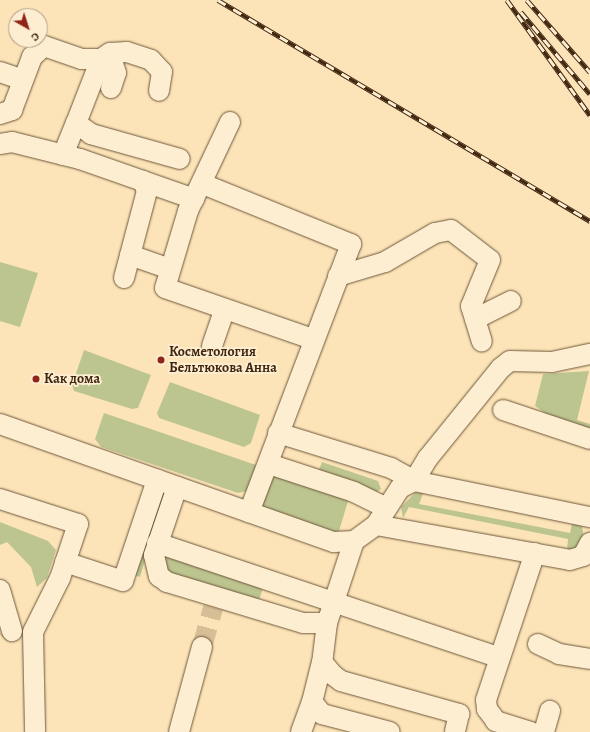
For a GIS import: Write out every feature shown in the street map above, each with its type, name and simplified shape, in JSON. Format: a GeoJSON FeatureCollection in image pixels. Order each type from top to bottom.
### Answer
{"type":"FeatureCollection","features":[{"type":"Feature","properties":{"kind":"lane"},"geometry":{"type":"LineString","coordinates":[[48,47],[63,57],[101,59],[113,64],[116,73],[111,88]]}},
{"type":"Feature","properties":{"kind":"lane"},"geometry":{"type":"LineString","coordinates":[[0,114],[12,110],[32,56],[38,48]]}},
{"type":"Feature","properties":{"kind":"lane"},"geometry":{"type":"LineString","coordinates":[[63,155],[101,59],[110,53],[127,52],[151,60],[162,72],[159,91]]}},
{"type":"Feature","properties":{"kind":"lane"},"geometry":{"type":"LineString","coordinates":[[0,72],[23,80]]}},
{"type":"Feature","properties":{"kind":"lane"},"geometry":{"type":"LineString","coordinates":[[230,122],[198,191],[170,269],[165,288],[312,339]]}},
{"type":"Feature","properties":{"kind":"lane"},"geometry":{"type":"LineString","coordinates":[[76,123],[92,134],[180,159]]}},
{"type":"Feature","properties":{"kind":"lane"},"geometry":{"type":"LineString","coordinates":[[0,144],[30,142],[63,155],[142,181],[198,191],[351,244],[312,339],[278,433],[269,464],[249,512]]}},
{"type":"Feature","properties":{"kind":"lane"},"geometry":{"type":"LineString","coordinates":[[124,278],[147,191],[142,181]]}},
{"type":"Feature","properties":{"kind":"lane"},"geometry":{"type":"LineString","coordinates":[[338,276],[385,262],[434,233],[451,230],[490,260],[471,306],[482,341]]}},
{"type":"Feature","properties":{"kind":"lane"},"geometry":{"type":"LineString","coordinates":[[130,255],[170,269]]}},
{"type":"Feature","properties":{"kind":"lane"},"geometry":{"type":"LineString","coordinates":[[475,319],[511,301]]}},
{"type":"Feature","properties":{"kind":"lane"},"geometry":{"type":"LineString","coordinates":[[212,346],[225,309]]}},
{"type":"Feature","properties":{"kind":"lane"},"geometry":{"type":"LineString","coordinates":[[0,424],[334,542],[354,541],[376,525],[386,506],[400,488],[414,482],[482,389],[510,361],[552,362],[590,354]]}},
{"type":"Feature","properties":{"kind":"lane"},"geometry":{"type":"LineString","coordinates":[[503,410],[590,439]]}},
{"type":"Feature","properties":{"kind":"lane"},"geometry":{"type":"LineString","coordinates":[[278,433],[391,468],[414,482],[590,517]]}},
{"type":"Feature","properties":{"kind":"lane"},"geometry":{"type":"LineString","coordinates":[[269,464],[354,492],[386,506]]}},
{"type":"Feature","properties":{"kind":"lane"},"geometry":{"type":"LineString","coordinates":[[65,562],[123,581],[157,480]]}},
{"type":"Feature","properties":{"kind":"lane"},"geometry":{"type":"LineString","coordinates":[[177,487],[157,543],[154,566],[159,576],[167,582],[214,603],[303,624],[328,623]]}},
{"type":"Feature","properties":{"kind":"lane"},"geometry":{"type":"LineString","coordinates":[[0,499],[78,524],[65,562],[33,632],[36,732]]}},
{"type":"Feature","properties":{"kind":"lane"},"geometry":{"type":"LineString","coordinates":[[376,525],[577,559],[590,543]]}},
{"type":"Feature","properties":{"kind":"lane"},"geometry":{"type":"LineString","coordinates":[[301,732],[312,702],[322,662],[328,623],[354,541]]}},
{"type":"Feature","properties":{"kind":"lane"},"geometry":{"type":"LineString","coordinates":[[157,543],[498,657]]}},
{"type":"Feature","properties":{"kind":"lane"},"geometry":{"type":"LineString","coordinates":[[531,732],[496,721],[487,709],[498,657],[535,553]]}},
{"type":"Feature","properties":{"kind":"lane"},"geometry":{"type":"LineString","coordinates":[[0,590],[7,632],[33,632]]}},
{"type":"Feature","properties":{"kind":"lane"},"geometry":{"type":"LineString","coordinates":[[538,644],[559,654],[590,659]]}},
{"type":"Feature","properties":{"kind":"lane"},"geometry":{"type":"LineString","coordinates":[[179,732],[202,647]]}},
{"type":"Feature","properties":{"kind":"lane"},"geometry":{"type":"LineString","coordinates":[[322,662],[341,681],[459,714],[454,732]]}},
{"type":"Feature","properties":{"kind":"lane"},"geometry":{"type":"LineString","coordinates":[[312,702],[322,714],[390,732]]}},
{"type":"Feature","properties":{"kind":"lane"},"geometry":{"type":"LineString","coordinates":[[544,732],[550,711]]}},
{"type":"Feature","properties":{"kind":"green space"},"geometry":{"type":"Polygon","coordinates":[[[0,262],[38,273],[20,327],[0,321],[0,262]]]}},
{"type":"Feature","properties":{"kind":"green space"},"geometry":{"type":"Polygon","coordinates":[[[84,350],[151,375],[138,408],[132,409],[74,391],[72,385],[84,350]]]}},
{"type":"Feature","properties":{"kind":"green space"},"geometry":{"type":"Polygon","coordinates":[[[589,371],[577,420],[590,424],[590,436],[568,429],[535,406],[543,374],[589,371]]]}},
{"type":"Feature","properties":{"kind":"green space"},"geometry":{"type":"Polygon","coordinates":[[[170,382],[260,415],[251,443],[244,447],[159,418],[157,413],[170,382]]]}},
{"type":"Feature","properties":{"kind":"green space"},"geometry":{"type":"Polygon","coordinates":[[[104,413],[259,466],[247,491],[238,493],[101,447],[95,439],[104,413]]]}},
{"type":"Feature","properties":{"kind":"green space"},"geometry":{"type":"Polygon","coordinates":[[[322,462],[378,481],[381,489],[377,492],[318,472],[322,462]]]}},
{"type":"Feature","properties":{"kind":"green space"},"geometry":{"type":"Polygon","coordinates":[[[273,474],[349,498],[339,531],[334,534],[266,511],[261,505],[273,474]]]}},
{"type":"Feature","properties":{"kind":"green space"},"geometry":{"type":"Polygon","coordinates":[[[424,491],[419,504],[570,533],[573,519],[582,526],[584,538],[573,551],[567,550],[568,539],[409,507],[403,518],[401,507],[415,493],[424,491]]]}},
{"type":"Feature","properties":{"kind":"green space"},"geometry":{"type":"Polygon","coordinates":[[[150,510],[160,513],[140,577],[130,574],[150,510]]]}},
{"type":"Feature","properties":{"kind":"green space"},"geometry":{"type":"Polygon","coordinates":[[[0,522],[48,541],[56,550],[47,578],[37,587],[31,567],[7,542],[0,545],[0,522]]]}},
{"type":"Feature","properties":{"kind":"green space"},"geometry":{"type":"Polygon","coordinates":[[[160,552],[264,585],[257,606],[166,578],[160,552]]]}},
{"type":"Feature","properties":{"kind":"tunnel"},"geometry":{"type":"LineString","coordinates":[[202,647],[213,608]]}},
{"type":"Feature","properties":{"kind":"railway"},"geometry":{"type":"LineString","coordinates":[[218,0],[590,221]]}},
{"type":"Feature","properties":{"kind":"railway"},"geometry":{"type":"LineString","coordinates":[[507,0],[590,115]]}},
{"type":"Feature","properties":{"kind":"railway"},"geometry":{"type":"LineString","coordinates":[[527,0],[590,72]]}},
{"type":"Feature","properties":{"kind":"railway"},"geometry":{"type":"LineString","coordinates":[[521,12],[590,94]]}},
{"type":"Feature","properties":{"kind":"place","name":"Косметология Бельтюкова Анна"},"geometry":{"type":"Point","coordinates":[161,360]}},
{"type":"Feature","properties":{"kind":"place","name":"Как дома"},"geometry":{"type":"Point","coordinates":[36,379]}}]}
